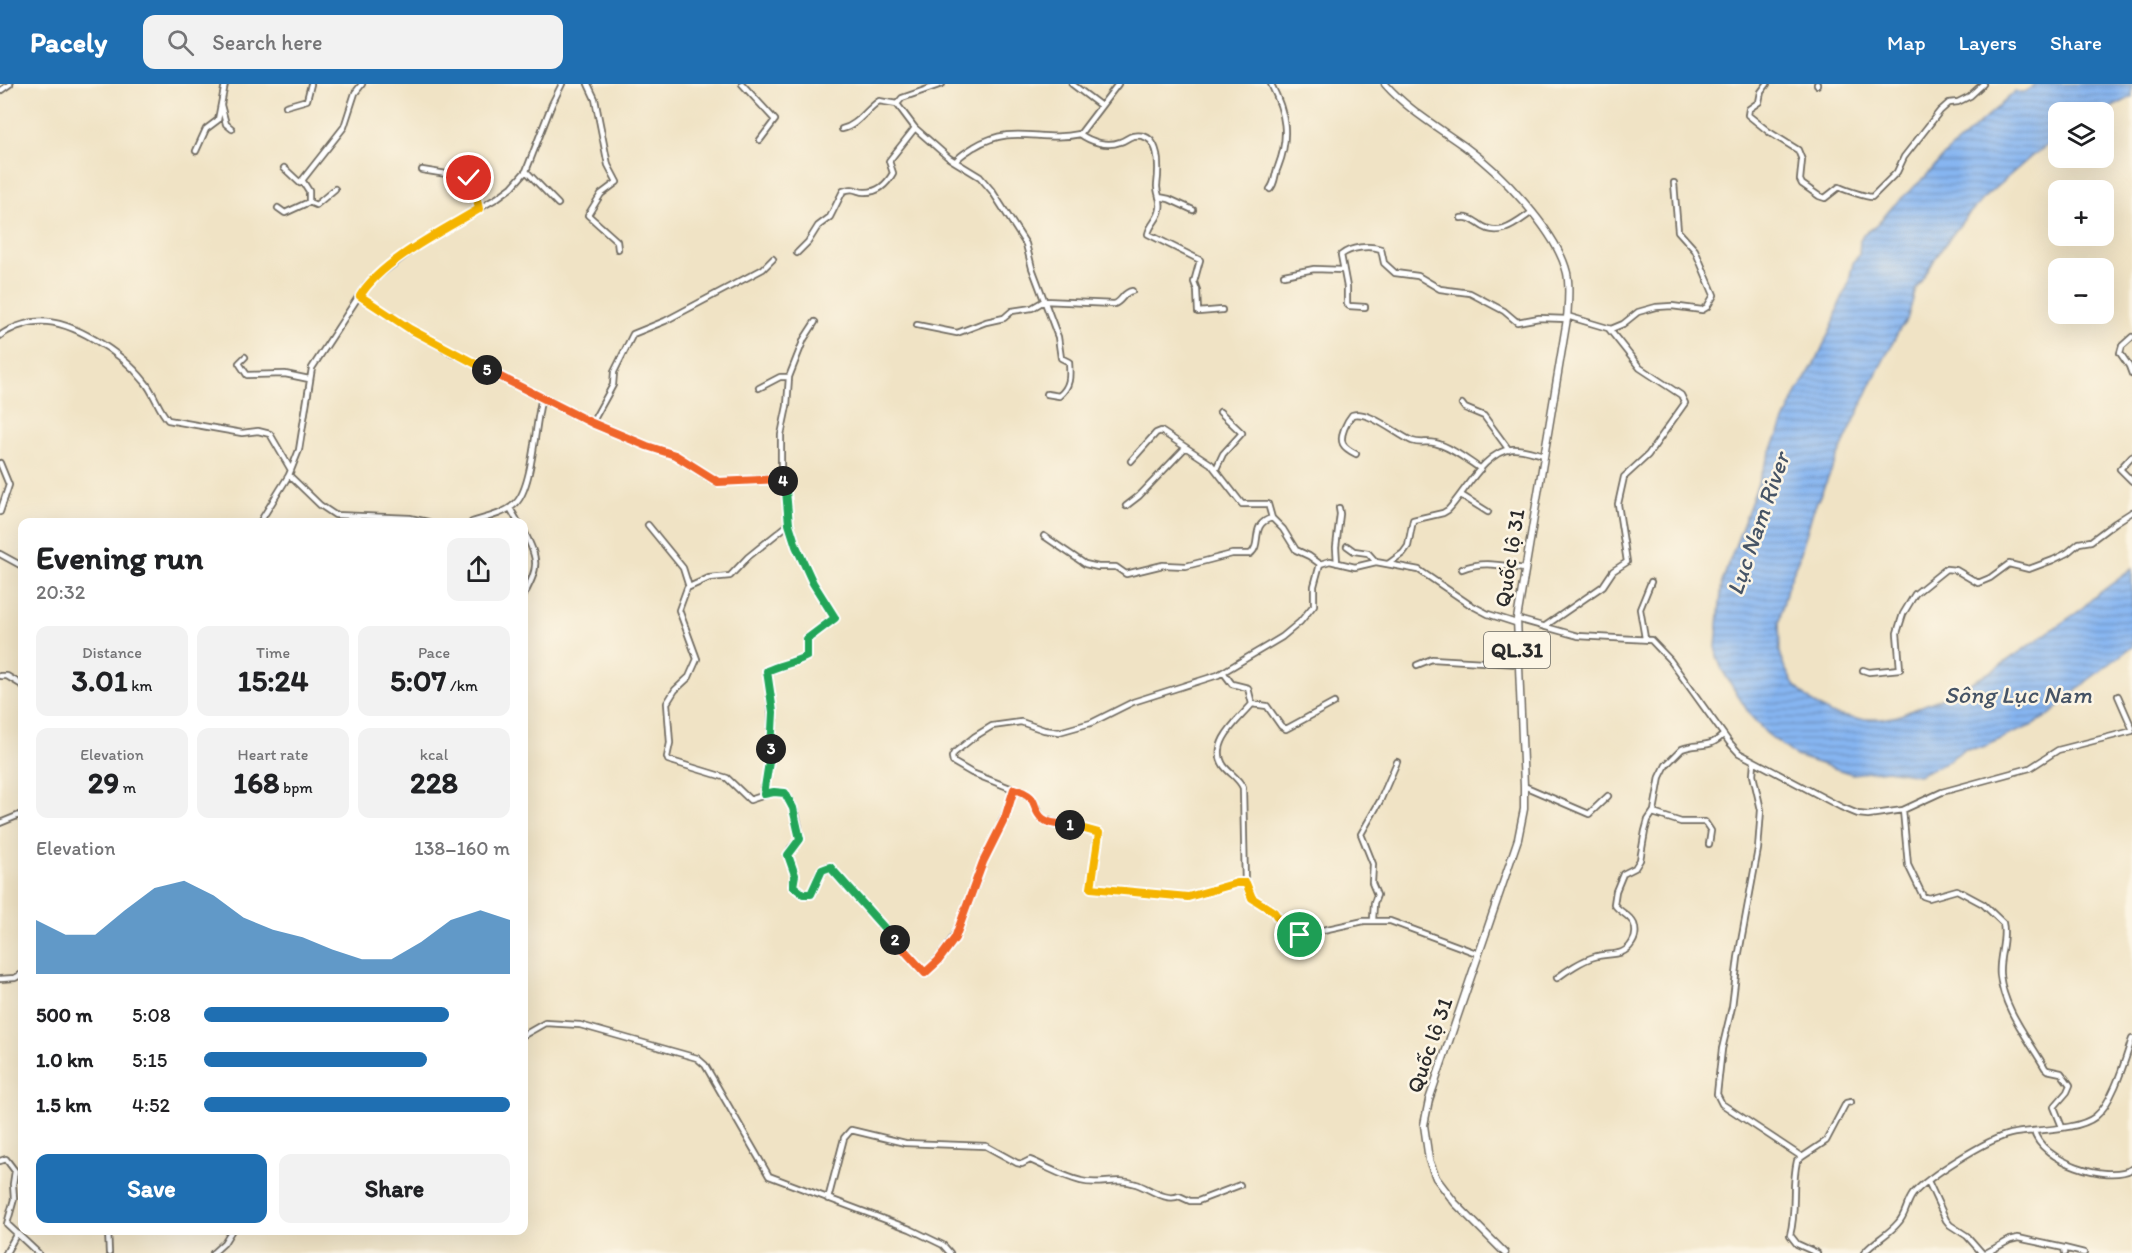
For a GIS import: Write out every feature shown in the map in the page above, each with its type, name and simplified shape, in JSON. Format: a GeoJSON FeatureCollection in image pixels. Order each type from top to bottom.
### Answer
{"type":"FeatureCollection","features":[{"type":"Feature","properties":{"kind":"highway","name":"Quốc lộ 31"},"geometry":{"type":"LineString","coordinates":[[1385,84],[1406,106],[1489,166],[1532,212],[1551,238],[1567,272],[1569,297],[1567,317],[1517,621],[1524,808],[1519,834],[1427,1106],[1424,1125],[1429,1160],[1436,1178],[1455,1203],[1505,1253]]}},
{"type":"Feature","properties":{"kind":"street"},"geometry":{"type":"LineString","coordinates":[[0,91],[10,84]]}},
{"type":"Feature","properties":{"kind":"street"},"geometry":{"type":"LineString","coordinates":[[196,151],[206,129],[218,121],[225,84]]}},
{"type":"Feature","properties":{"kind":"street"},"geometry":{"type":"LineString","coordinates":[[286,105],[307,100],[311,84]]}},
{"type":"Feature","properties":{"kind":"street"},"geometry":{"type":"LineString","coordinates":[[284,168],[298,183],[303,180],[344,127],[356,93],[362,84]]}},
{"type":"Feature","properties":{"kind":"street"},"geometry":{"type":"LineString","coordinates":[[262,518],[290,472],[301,444],[309,379],[315,360],[371,280],[416,246],[512,188],[526,171],[562,84]]}},
{"type":"Feature","properties":{"kind":"street"},"geometry":{"type":"LineString","coordinates":[[588,84],[595,99],[608,165],[617,182],[602,194],[588,215],[617,241],[618,249]]}},
{"type":"Feature","properties":{"kind":"street"},"geometry":{"type":"LineString","coordinates":[[742,84],[775,119],[760,140]]}},
{"type":"Feature","properties":{"kind":"street"},"geometry":{"type":"LineString","coordinates":[[897,104],[902,98],[942,84]]}},
{"type":"Feature","properties":{"kind":"street"},"geometry":{"type":"LineString","coordinates":[[1072,84],[1101,106]]}},
{"type":"Feature","properties":{"kind":"street"},"geometry":{"type":"LineString","coordinates":[[1080,134],[1118,84]]}},
{"type":"Feature","properties":{"kind":"street"},"geometry":{"type":"LineString","coordinates":[[1270,189],[1274,184],[1282,156],[1285,129],[1280,100],[1271,84]]}},
{"type":"Feature","properties":{"kind":"street"},"geometry":{"type":"LineString","coordinates":[[1767,84],[1761,92],[1759,102],[1749,109],[1748,116],[1798,150],[1802,160],[1800,180],[1802,184],[1825,198],[1837,188],[1872,197],[1897,172],[1904,158],[1940,111],[1949,103],[1958,102],[1970,96],[1983,84]]}},
{"type":"Feature","properties":{"kind":"street"},"geometry":{"type":"LineString","coordinates":[[842,129],[853,125],[865,111],[879,101],[897,104],[915,128],[949,158],[980,177],[993,191],[1026,244],[1058,337],[1061,358],[1069,362],[1070,378],[1067,388],[1061,394],[1047,394]]}},
{"type":"Feature","properties":{"kind":"street"},"geometry":{"type":"LineString","coordinates":[[221,105],[226,124],[232,129]]}},
{"type":"Feature","properties":{"kind":"street"},"geometry":{"type":"LineString","coordinates":[[797,253],[808,242],[818,226],[830,217],[843,191],[856,189],[863,192],[876,191],[886,183],[893,173],[888,164],[889,161],[915,128]]}},
{"type":"Feature","properties":{"kind":"street"},"geometry":{"type":"LineString","coordinates":[[956,161],[981,143],[998,135],[1050,137],[1080,134],[1107,144],[1119,143],[1136,136],[1151,141],[1160,165],[1157,190],[1161,206],[1159,214],[1149,229],[1149,235],[1200,260],[1194,282],[1197,290],[1198,312],[1222,310]]}},
{"type":"Feature","properties":{"kind":"street"},"geometry":{"type":"LineString","coordinates":[[422,170],[471,178],[479,209]]}},
{"type":"Feature","properties":{"kind":"street"},"geometry":{"type":"LineString","coordinates":[[526,171],[558,204]]}},
{"type":"Feature","properties":{"kind":"street"},"geometry":{"type":"LineString","coordinates":[[303,180],[309,191],[309,202]]}},
{"type":"Feature","properties":{"kind":"street"},"geometry":{"type":"LineString","coordinates":[[1609,329],[1623,324],[1640,311],[1656,307],[1672,306],[1702,310],[1707,307],[1714,295],[1695,250],[1678,231],[1674,183]]}},
{"type":"Feature","properties":{"kind":"street"},"geometry":{"type":"LineString","coordinates":[[278,208],[285,213],[309,202],[316,205],[335,189]]}},
{"type":"Feature","properties":{"kind":"street"},"geometry":{"type":"LineString","coordinates":[[1159,197],[1193,210]]}},
{"type":"Feature","properties":{"kind":"street"},"geometry":{"type":"LineString","coordinates":[[1461,218],[1467,217],[1487,229],[1500,231],[1509,228],[1532,212]]}},
{"type":"Feature","properties":{"kind":"street"},"geometry":{"type":"LineString","coordinates":[[1365,307],[1348,305],[1342,253],[1362,248],[1377,248],[1381,249],[1384,263],[1395,273],[1418,276],[1440,289],[1474,295],[1507,313],[1517,322],[1567,317],[1609,329],[1640,368],[1681,395],[1685,403],[1648,455],[1623,480],[1618,504],[1627,562],[1611,573],[1603,586],[1545,626]]}},
{"type":"Feature","properties":{"kind":"street"},"geometry":{"type":"LineString","coordinates":[[592,423],[610,392],[615,380],[614,372],[633,334],[664,321],[763,269],[773,260]]}},
{"type":"Feature","properties":{"kind":"street"},"geometry":{"type":"LineString","coordinates":[[1284,275],[1314,269],[1343,270]]}},
{"type":"Feature","properties":{"kind":"street"},"geometry":{"type":"LineString","coordinates":[[917,326],[957,333],[1004,318],[1012,311],[1032,308],[1044,301],[1114,304],[1119,303],[1127,292],[1131,291]]}},
{"type":"Feature","properties":{"kind":"street"},"geometry":{"type":"LineString","coordinates":[[360,296],[438,345],[592,423],[675,455],[721,483],[782,479]]}},
{"type":"Feature","properties":{"kind":"street"},"geometry":{"type":"LineString","coordinates":[[0,336],[9,330],[40,322],[57,324],[84,335],[112,351],[133,368],[154,393],[166,419],[246,433],[258,431],[270,434],[290,472],[332,514],[410,518]]}},
{"type":"Feature","properties":{"kind":"street"},"geometry":{"type":"LineString","coordinates":[[764,794],[770,764],[773,712],[767,671],[807,656],[807,639],[835,618],[802,561],[789,524],[786,491],[782,479],[781,435],[787,406],[789,377],[804,339],[815,322]]}},
{"type":"Feature","properties":{"kind":"street"},"geometry":{"type":"LineString","coordinates":[[2132,337],[2122,346],[2120,353],[2132,374]]}},
{"type":"Feature","properties":{"kind":"street"},"geometry":{"type":"LineString","coordinates":[[244,357],[239,363],[247,375],[285,374],[309,379]]}},
{"type":"Feature","properties":{"kind":"street"},"geometry":{"type":"LineString","coordinates":[[759,388],[780,377],[789,377]]}},
{"type":"Feature","properties":{"kind":"street"},"geometry":{"type":"LineString","coordinates":[[483,518],[510,508],[520,497],[531,461],[542,397]]}},
{"type":"Feature","properties":{"kind":"street"},"geometry":{"type":"LineString","coordinates":[[1462,404],[1465,408],[1484,416],[1509,450]]}},
{"type":"Feature","properties":{"kind":"street"},"geometry":{"type":"LineString","coordinates":[[1216,469],[1223,454],[1242,434],[1220,412]]}},
{"type":"Feature","properties":{"kind":"street"},"geometry":{"type":"LineString","coordinates":[[1356,454],[1344,446],[1342,441],[1347,422],[1352,415],[1358,414],[1391,428],[1415,442],[1423,444],[1432,442],[1442,446],[1480,469]]}},
{"type":"Feature","properties":{"kind":"street"},"geometry":{"type":"LineString","coordinates":[[1131,461],[1158,432],[1165,433],[1185,448],[1204,458],[1216,469],[1240,503],[1268,504],[1272,518],[1283,529],[1296,550],[1320,564]]}},
{"type":"Feature","properties":{"kind":"street"},"geometry":{"type":"LineString","coordinates":[[1126,506],[1139,496],[1185,448]]}},
{"type":"Feature","properties":{"kind":"street"},"geometry":{"type":"LineString","coordinates":[[1388,564],[1403,553],[1408,546],[1413,520],[1446,511],[1480,469],[1497,455],[1509,450],[1544,454]]}},
{"type":"Feature","properties":{"kind":"street"},"geometry":{"type":"LineString","coordinates":[[2132,456],[2120,470],[2132,481]]}},
{"type":"Feature","properties":{"kind":"street"},"geometry":{"type":"LineString","coordinates":[[0,463],[9,485],[0,512]]}},
{"type":"Feature","properties":{"kind":"street"},"geometry":{"type":"LineString","coordinates":[[1461,495],[1488,512]]}},
{"type":"Feature","properties":{"kind":"street"},"geometry":{"type":"LineString","coordinates":[[510,508],[516,518]]}},
{"type":"Feature","properties":{"kind":"street"},"geometry":{"type":"LineString","coordinates":[[1337,563],[1339,508]]}},
{"type":"Feature","properties":{"kind":"street"},"geometry":{"type":"LineString","coordinates":[[1863,670],[1869,672],[1900,669],[1897,633],[1903,614],[1915,594],[1946,569],[1956,570],[1978,583],[1995,575],[2009,564],[2029,569],[2067,553],[2079,543],[2091,541],[2132,512]]}},
{"type":"Feature","properties":{"kind":"street"},"geometry":{"type":"LineString","coordinates":[[1044,536],[1084,564],[1116,567],[1130,574],[1163,565],[1186,566],[1232,555],[1250,554],[1256,546],[1258,529],[1265,521],[1272,518]]}},
{"type":"Feature","properties":{"kind":"street"},"geometry":{"type":"LineString","coordinates":[[789,524],[748,557],[730,576],[709,578],[686,590],[680,610],[697,659],[689,677],[675,690],[667,703],[670,743],[667,758],[670,762],[727,778],[750,800],[764,794],[785,793],[793,808],[800,839],[788,855],[795,875],[794,888],[803,894],[811,894],[822,870],[830,867],[925,973],[938,961],[955,938],[983,862],[1005,818],[1014,789]]}},
{"type":"Feature","properties":{"kind":"street"},"geometry":{"type":"LineString","coordinates":[[648,525],[683,568],[689,587]]}},
{"type":"Feature","properties":{"kind":"street"},"geometry":{"type":"LineString","coordinates":[[528,541],[537,562],[528,587]]}},
{"type":"Feature","properties":{"kind":"street"},"geometry":{"type":"LineString","coordinates":[[1347,546],[1354,551],[1368,553],[1376,562]]}},
{"type":"Feature","properties":{"kind":"street"},"geometry":{"type":"LineString","coordinates":[[0,554],[18,564]]}},
{"type":"Feature","properties":{"kind":"street"},"geometry":{"type":"LineString","coordinates":[[1320,564],[1328,561],[1355,567],[1376,562],[1419,570],[1468,604],[1488,614],[1582,636],[1645,638],[1656,643],[1723,735],[1739,753],[1850,811],[1868,815],[1904,810],[1942,792],[2030,768],[2058,750],[2132,730],[2118,696]]}},
{"type":"Feature","properties":{"kind":"street"},"geometry":{"type":"LineString","coordinates":[[1246,883],[1237,883],[1188,897],[1091,888],[1099,833],[1045,820],[1040,816],[1034,800],[1022,792],[972,773],[956,764],[952,759],[953,755],[974,737],[992,726],[1021,722],[1044,730],[1059,732],[1091,723],[1133,702],[1179,689],[1224,672],[1282,637],[1300,622],[1314,605],[1314,586],[1320,564]]}},
{"type":"Feature","properties":{"kind":"street"},"geometry":{"type":"LineString","coordinates":[[1462,569],[1475,564],[1501,564],[1525,569]]}},
{"type":"Feature","properties":{"kind":"street"},"geometry":{"type":"LineString","coordinates":[[1645,638],[1640,609],[1652,582]]}},
{"type":"Feature","properties":{"kind":"street"},"geometry":{"type":"LineString","coordinates":[[1417,665],[1432,659],[1518,664]]}},
{"type":"Feature","properties":{"kind":"street"},"geometry":{"type":"LineString","coordinates":[[1224,672],[1232,684],[1248,688],[1252,704]]}},
{"type":"Feature","properties":{"kind":"street"},"geometry":{"type":"LineString","coordinates":[[0,676],[7,676],[18,683]]}},
{"type":"Feature","properties":{"kind":"street"},"geometry":{"type":"LineString","coordinates":[[1252,704],[1268,706],[1281,726],[1286,729],[1334,703]]}},
{"type":"Feature","properties":{"kind":"street"},"geometry":{"type":"LineString","coordinates":[[1252,704],[1225,736],[1221,752],[1223,764],[1240,781],[1243,788],[1246,883],[1252,898],[1274,912],[1291,935],[1373,920],[1409,927],[1430,937],[1480,954]]}},
{"type":"Feature","properties":{"kind":"street"},"geometry":{"type":"LineString","coordinates":[[1557,978],[1593,957],[1620,954],[1634,940],[1633,924],[1614,904],[1616,891],[1623,874],[1635,868],[1640,860],[1660,777],[1666,765],[1685,747],[1716,742],[1723,735]]}},
{"type":"Feature","properties":{"kind":"street"},"geometry":{"type":"LineString","coordinates":[[1373,920],[1373,908],[1377,895],[1372,883],[1373,864],[1361,834],[1380,801],[1397,762]]}},
{"type":"Feature","properties":{"kind":"street"},"geometry":{"type":"LineString","coordinates":[[1754,762],[1754,775],[1761,810],[1758,849],[1738,958],[1732,1007],[1722,1049],[1717,1094],[1722,1104],[1802,1156]]}},
{"type":"Feature","properties":{"kind":"street"},"geometry":{"type":"LineString","coordinates":[[1524,786],[1589,814],[1608,796]]}},
{"type":"Feature","properties":{"kind":"street"},"geometry":{"type":"LineString","coordinates":[[1904,810],[1908,865],[1923,896],[1929,898],[1957,890],[1983,904],[2002,923],[2004,932],[1999,962],[2008,1005],[2045,1068],[2061,1073],[2070,1085],[2054,1107],[2062,1126]]}},
{"type":"Feature","properties":{"kind":"street"},"geometry":{"type":"LineString","coordinates":[[1653,813],[1681,822],[1705,822],[1711,831],[1709,844]]}},
{"type":"Feature","properties":{"kind":"street"},"geometry":{"type":"LineString","coordinates":[[0,823],[18,816]]}},
{"type":"Feature","properties":{"kind":"street"},"geometry":{"type":"LineString","coordinates":[[0,979],[18,976]]}},
{"type":"Feature","properties":{"kind":"street"},"geometry":{"type":"LineString","coordinates":[[528,1033],[545,1023],[579,1025],[697,1058],[705,1065],[769,1176],[910,1229],[943,1245],[950,1253]]}},
{"type":"Feature","properties":{"kind":"street"},"geometry":{"type":"LineString","coordinates":[[1864,1253],[1870,1245],[1898,1223],[1910,1199],[1928,1181],[1974,1150],[2009,1134],[2086,1122],[2100,1113],[2120,1074],[2132,1038]]}},
{"type":"Feature","properties":{"kind":"street"},"geometry":{"type":"LineString","coordinates":[[1817,1253],[1797,1244],[1790,1235],[1794,1218],[1794,1175],[1797,1161],[1826,1141],[1846,1103],[1851,1102]]}},
{"type":"Feature","properties":{"kind":"street"},"geometry":{"type":"LineString","coordinates":[[828,1199],[844,1138],[851,1130],[905,1143],[986,1146],[1017,1163],[1032,1161],[1079,1181],[1092,1183],[1119,1180],[1137,1184],[1168,1197],[1179,1197],[1190,1201],[1198,1201],[1240,1185]]}},
{"type":"Feature","properties":{"kind":"street"},"geometry":{"type":"LineString","coordinates":[[2034,1131],[2038,1143],[2067,1164],[2114,1174],[2126,1173],[2132,1169]]}},
{"type":"Feature","properties":{"kind":"street"},"geometry":{"type":"LineString","coordinates":[[0,1161],[6,1159],[15,1171],[14,1199],[7,1224],[17,1233],[6,1253]]}},
{"type":"Feature","properties":{"kind":"street"},"geometry":{"type":"LineString","coordinates":[[1928,1181],[1946,1220],[1984,1253],[2019,1238],[2064,1251],[2084,1253]]}},
{"type":"Feature","properties":{"kind":"street"},"geometry":{"type":"LineString","coordinates":[[19,1235],[38,1253]]}},
{"type":"Feature","properties":{"kind":"street"},"geometry":{"type":"LineString","coordinates":[[108,1235],[109,1253]]}},
{"type":"Feature","properties":{"kind":"street"},"geometry":{"type":"LineString","coordinates":[[213,1253],[229,1235]]}},
{"type":"Feature","properties":{"kind":"water","name":"Sông Lục Nam"},"geometry":{"type":"Polygon","coordinates":[[[2037,84],[2132,84],[2132,97],[2114,106],[2114,102],[2048,102],[2048,145],[1986,196],[1965,218],[1916,289],[1907,320],[1872,382],[1813,511],[1787,588],[1779,622],[1780,652],[1794,685],[1814,704],[1831,714],[1857,719],[1882,719],[1898,716],[1951,694],[1995,669],[2079,611],[2132,569],[2132,647],[2087,681],[2051,714],[1983,748],[1965,749],[1943,764],[1918,775],[1887,770],[1852,774],[1796,756],[1766,733],[1750,715],[1722,670],[1717,656],[1722,582],[1764,467],[1797,392],[1817,359],[1834,322],[1848,285],[1853,263],[1859,255],[1863,234],[1876,226],[1946,153],[2015,92],[2024,92],[2037,84]]]}},
{"type":"Feature","properties":{"kind":"route"},"geometry":{"type":"LineString","coordinates":[[469,178],[473,181],[479,209],[425,240],[371,280],[360,296],[410,329],[456,355],[592,423],[675,455],[718,482],[782,479],[793,539],[813,583],[835,616],[833,621],[807,639],[807,656],[767,671],[773,712],[770,764],[764,794],[785,793],[796,815],[800,839],[788,855],[795,875],[794,888],[803,894],[813,893],[822,870],[830,867],[925,973],[938,961],[955,938],[983,862],[1005,818],[1014,789],[1034,800],[1038,813],[1045,820],[1099,833],[1091,888],[1188,897],[1237,883],[1246,883],[1246,888],[1252,898],[1274,912],[1288,933],[1295,936],[1300,935]]}},
{"type":"Feature","properties":{"kind":"water label","name":"Lục Nam River"},"geometry":{"type":"Point","coordinates":[1758,524]}}]}
